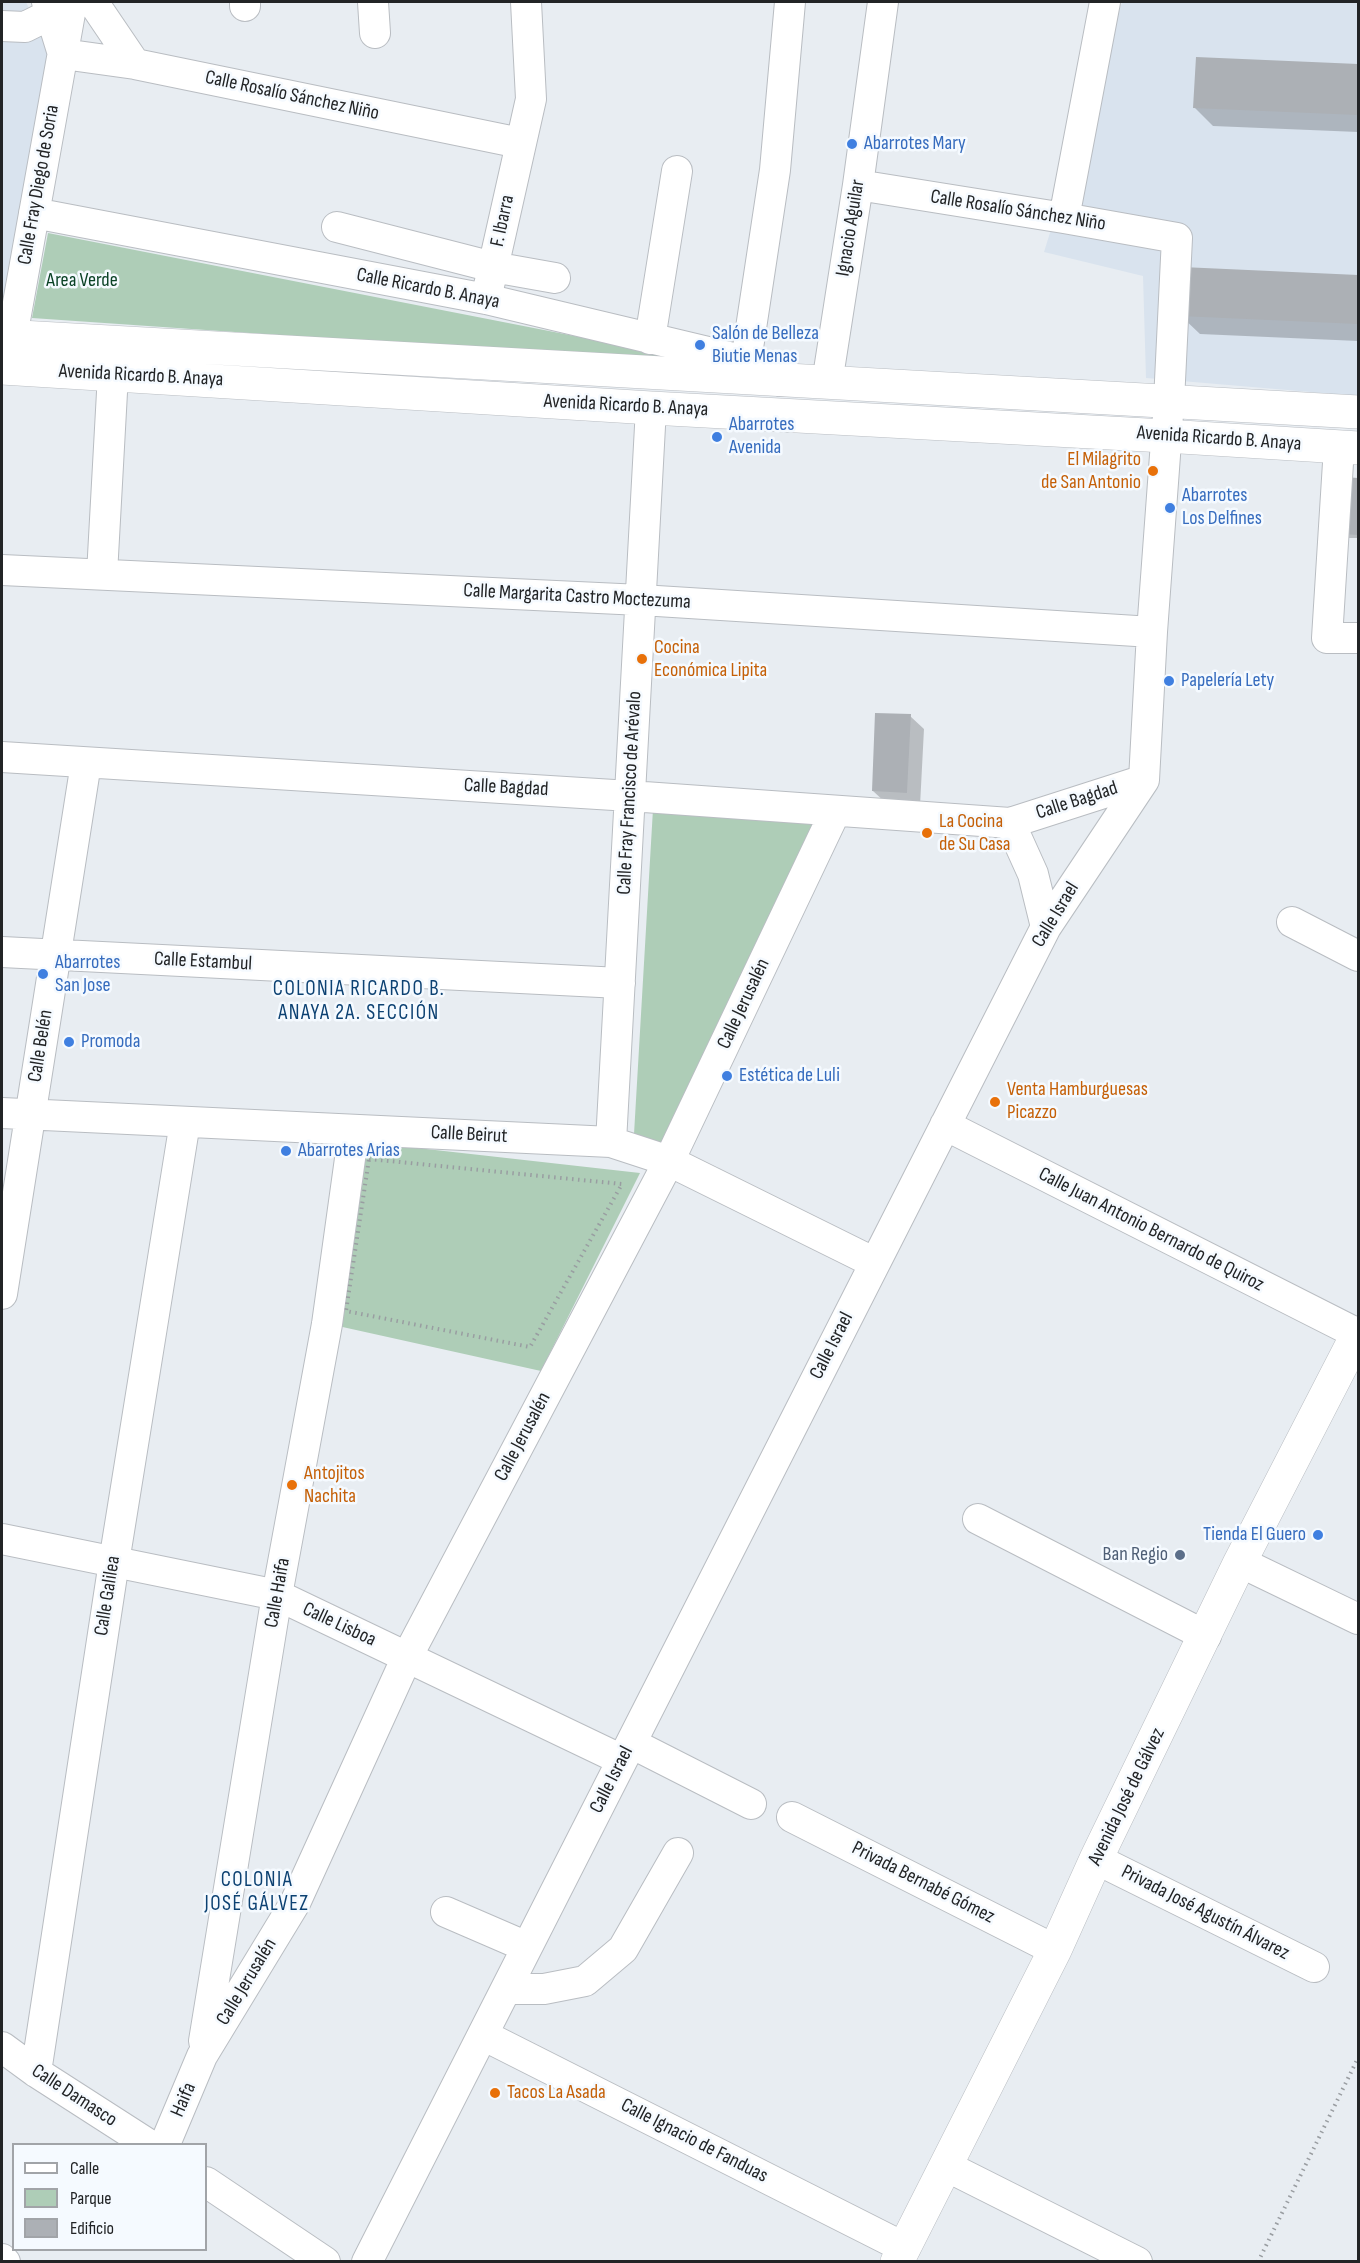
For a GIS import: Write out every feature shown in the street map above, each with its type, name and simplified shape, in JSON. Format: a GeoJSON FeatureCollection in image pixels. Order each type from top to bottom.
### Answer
{"type":"FeatureCollection","features":[{"type":"Feature","properties":{"kind":"main road","name":"Avenida Ricardo B. Anaya"},"geometry":{"type":"LineString","coordinates":[[5,352],[113,374],[1349,448]]}},
{"type":"Feature","properties":{"kind":"main road","name":"Avenida Ricardo B. Anaya"},"geometry":{"type":"LineString","coordinates":[[5,352],[782,381],[1359,412]]}},
{"type":"Feature","properties":{"kind":"main road","name":"Avenida José de Gálvez"},"geometry":{"type":"LineString","coordinates":[[901,2255],[1054,1950],[1240,1562],[1358,1334]]}},
{"type":"Feature","properties":{"kind":"street"},"geometry":{"type":"LineString","coordinates":[[93,2],[135,63]]}},
{"type":"Feature","properties":{"kind":"street"},"geometry":{"type":"LineString","coordinates":[[373,2],[375,33]]}},
{"type":"Feature","properties":{"kind":"street","name":"F. Ibarra"},"geometry":{"type":"LineString","coordinates":[[486,299],[531,99],[526,2]]}},
{"type":"Feature","properties":{"kind":"street"},"geometry":{"type":"LineString","coordinates":[[746,361],[775,170],[790,2]]}},
{"type":"Feature","properties":{"kind":"street","name":"Ignacio Aguilar"},"geometry":{"type":"LineString","coordinates":[[827,383],[858,185],[883,2]]}},
{"type":"Feature","properties":{"kind":"street"},"geometry":{"type":"LineString","coordinates":[[1065,218],[1105,2]]}},
{"type":"Feature","properties":{"kind":"street"},"geometry":{"type":"LineString","coordinates":[[2,26],[25,27],[57,6]]}},
{"type":"Feature","properties":{"kind":"street","name":"Calle Fray Diego de Soria"},"geometry":{"type":"LineString","coordinates":[[5,352],[34,213],[63,54],[57,6]]}},
{"type":"Feature","properties":{"kind":"street","name":"Calle Rosalío Sánchez Niño"},"geometry":{"type":"LineString","coordinates":[[63,54],[135,63],[520,143]]}},
{"type":"Feature","properties":{"kind":"street"},"geometry":{"type":"LineString","coordinates":[[650,339],[677,171]]}},
{"type":"Feature","properties":{"kind":"street","name":"Calle Rosalío Sánchez Niño"},"geometry":{"type":"LineString","coordinates":[[858,185],[1177,238],[1169,401]]}},
{"type":"Feature","properties":{"kind":"street","name":"Calle Ricardo B. Anaya"},"geometry":{"type":"LineString","coordinates":[[34,213],[486,299],[746,361],[782,381]]}},
{"type":"Feature","properties":{"kind":"street"},"geometry":{"type":"LineString","coordinates":[[337,227],[493,267],[555,278]]}},
{"type":"Feature","properties":{"kind":"street"},"geometry":{"type":"LineString","coordinates":[[102,574],[113,374]]}},
{"type":"Feature","properties":{"kind":"street"},"geometry":{"type":"LineString","coordinates":[[779,414],[782,381]]}},
{"type":"Feature","properties":{"kind":"street"},"geometry":{"type":"LineString","coordinates":[[1144,780],[1169,401]]}},
{"type":"Feature","properties":{"kind":"street","name":"Calle Fray Francisco de Arévalo"},"geometry":{"type":"LineString","coordinates":[[611,1142],[651,408]]}},
{"type":"Feature","properties":{"kind":"street"},"geometry":{"type":"LineString","coordinates":[[1349,448],[1346,542],[1327,638],[1359,638]]}},
{"type":"Feature","properties":{"kind":"street","name":"Calle Margarita Castro Moctezuma"},"geometry":{"type":"LineString","coordinates":[[2,570],[641,600],[1152,632]]}},
{"type":"Feature","properties":{"kind":"street","name":"Calle Bagdad"},"geometry":{"type":"LineString","coordinates":[[2,757],[630,796],[1010,823],[1144,780]]}},
{"type":"Feature","properties":{"kind":"street","name":"Calle Belén"},"geometry":{"type":"LineString","coordinates":[[2,1294],[16,1113],[55,955],[86,763]]}},
{"type":"Feature","properties":{"kind":"street","name":"Calle Israel"},"geometry":{"type":"LineString","coordinates":[[367,2262],[1046,927],[1144,780]]}},
{"type":"Feature","properties":{"kind":"street","name":"Calle Jerusalén"},"geometry":{"type":"LineString","coordinates":[[202,2056],[296,1902],[407,1657],[669,1161],[835,812]]}},
{"type":"Feature","properties":{"kind":"street","name":"Calle Bagdad"},"geometry":{"type":"LineString","coordinates":[[1010,823],[1033,873],[1046,927]]}},
{"type":"Feature","properties":{"kind":"street"},"geometry":{"type":"LineString","coordinates":[[1292,922],[1359,957]]}},
{"type":"Feature","properties":{"kind":"street","name":"Calle Estambul"},"geometry":{"type":"LineString","coordinates":[[2,952],[620,983]]}},
{"type":"Feature","properties":{"kind":"street","name":"Calle Beirut"},"geometry":{"type":"LineString","coordinates":[[16,1113],[611,1142],[669,1161],[875,1263]]}},
{"type":"Feature","properties":{"kind":"street","name":"Calle Galilea"},"geometry":{"type":"LineString","coordinates":[[36,2072],[114,1562],[185,1122]]}},
{"type":"Feature","properties":{"kind":"street","name":"Calle Juan Antonio Bernardo de Quiroz"},"geometry":{"type":"LineString","coordinates":[[945,1125],[1358,1334]]}},
{"type":"Feature","properties":{"kind":"street","name":"Calle Haifa"},"geometry":{"type":"LineString","coordinates":[[202,2056],[277,1595],[327,1324],[354,1130]]}},
{"type":"Feature","properties":{"kind":"street"},"geometry":{"type":"LineString","coordinates":[[978,1519],[1206,1636]]}},
{"type":"Feature","properties":{"kind":"street","name":"Calle Lisboa"},"geometry":{"type":"LineString","coordinates":[[2,1539],[277,1595],[407,1657],[752,1804]]}},
{"type":"Feature","properties":{"kind":"street"},"geometry":{"type":"LineString","coordinates":[[1240,1562],[1359,1619]]}},
{"type":"Feature","properties":{"kind":"street","name":"Privada Bernabé Gómez"},"geometry":{"type":"LineString","coordinates":[[792,1817],[1054,1950]]}},
{"type":"Feature","properties":{"kind":"street"},"geometry":{"type":"LineString","coordinates":[[506,1989],[544,1989],[585,1981],[623,1948],[678,1853]]}},
{"type":"Feature","properties":{"kind":"street","name":"Privada José Agustín Álvarez"},"geometry":{"type":"LineString","coordinates":[[1096,1859],[1314,1967]]}},
{"type":"Feature","properties":{"kind":"street"},"geometry":{"type":"LineString","coordinates":[[446,1912],[527,1947]]}},
{"type":"Feature","properties":{"kind":"street","name":"Calle Ignacio de Fanduas"},"geometry":{"type":"LineString","coordinates":[[483,2035],[901,2255]]}},
{"type":"Feature","properties":{"kind":"street","name":"Calle Damasco"},"geometry":{"type":"LineString","coordinates":[[2,2047],[145,2143]]}},
{"type":"Feature","properties":{"kind":"street","name":"Haifa"},"geometry":{"type":"LineString","coordinates":[[166,2143],[202,2056]]}},
{"type":"Feature","properties":{"kind":"street"},"geometry":{"type":"LineString","coordinates":[[946,2166],[1137,2262]]}},
{"type":"Feature","properties":{"kind":"street"},"geometry":{"type":"LineString","coordinates":[[207,2183],[324,2262]]}},
{"type":"Feature","properties":{"kind":"path"},"geometry":{"type":"LineString","coordinates":[[369,1159],[588,1181],[622,1185],[531,1347],[346,1311],[369,1159]]}},
{"type":"Feature","properties":{"kind":"path"},"geometry":{"type":"LineString","coordinates":[[1258,2262],[1359,2058]]}},
{"type":"Feature","properties":{"kind":"shaded area"},"geometry":{"type":"Polygon","coordinates":[[[2,2],[26,2],[48,49],[4,321],[2,321],[2,2]]]}},
{"type":"Feature","properties":{"kind":"shaded area"},"geometry":{"type":"Polygon","coordinates":[[[1122,2],[1358,2],[1358,396],[1146,378],[1143,276],[1044,252],[1122,2]]]}},
{"type":"Feature","properties":{"kind":"green space","name":"Area Verde"},"geometry":{"type":"Polygon","coordinates":[[[48,233],[728,366],[32,318],[48,233]]]}},
{"type":"Feature","properties":{"kind":"green space"},"geometry":{"type":"Polygon","coordinates":[[[653,809],[817,820],[664,1149],[634,1134],[653,809]]]}},
{"type":"Feature","properties":{"kind":"green space"},"geometry":{"type":"Polygon","coordinates":[[[355,1141],[640,1173],[541,1371],[329,1324],[355,1141]]]}},
{"type":"Feature","properties":{"kind":"building"},"geometry":{"type":"Polygon","coordinates":[[[1196,57],[1358,64],[1358,115],[1193,108],[1196,57]]]}},
{"type":"Feature","properties":{"kind":"building"},"geometry":{"type":"Polygon","coordinates":[[[1182,267],[1358,275],[1358,324],[1180,316],[1182,267]]]}},
{"type":"Feature","properties":{"kind":"building"},"geometry":{"type":"Polygon","coordinates":[[[1344,477],[1358,478],[1358,535],[1341,534],[1344,477]]]}},
{"type":"Feature","properties":{"kind":"building"},"geometry":{"type":"Polygon","coordinates":[[[875,713],[911,714],[907,793],[872,791],[875,713]]]}},
{"type":"Feature","properties":{"kind":"place","name":"Abarrotes Mary"},"geometry":{"type":"Point","coordinates":[852,144]}},
{"type":"Feature","properties":{"kind":"place","name":"Salón de Belleza Biutie Menas"},"geometry":{"type":"Point","coordinates":[700,345]}},
{"type":"Feature","properties":{"kind":"place","name":"Abarrotes Avenida"},"geometry":{"type":"Point","coordinates":[717,437]}},
{"type":"Feature","properties":{"kind":"place","name":"El Milagrito de San Antonio"},"geometry":{"type":"Point","coordinates":[1153,471]}},
{"type":"Feature","properties":{"kind":"place","name":"Abarrotes Los Delfines"},"geometry":{"type":"Point","coordinates":[1170,508]}},
{"type":"Feature","properties":{"kind":"place","name":"Cocina Económica Lipita"},"geometry":{"type":"Point","coordinates":[642,659]}},
{"type":"Feature","properties":{"kind":"place","name":"Papelería Lety"},"geometry":{"type":"Point","coordinates":[1169,681]}},
{"type":"Feature","properties":{"kind":"place","name":"La Cocina de Su Casa"},"geometry":{"type":"Point","coordinates":[927,833]}},
{"type":"Feature","properties":{"kind":"place","name":"Abarrotes San Jose"},"geometry":{"type":"Point","coordinates":[43,974]}},
{"type":"Feature","properties":{"kind":"place","name":"Promoda"},"geometry":{"type":"Point","coordinates":[69,1042]}},
{"type":"Feature","properties":{"kind":"place","name":"Estética de Luli"},"geometry":{"type":"Point","coordinates":[727,1076]}},
{"type":"Feature","properties":{"kind":"place","name":"Venta Hamburguesas Picazzo"},"geometry":{"type":"Point","coordinates":[995,1102]}},
{"type":"Feature","properties":{"kind":"place","name":"Abarrotes Arias"},"geometry":{"type":"Point","coordinates":[286,1151]}},
{"type":"Feature","properties":{"kind":"place","name":"Antojitos Nachita"},"geometry":{"type":"Point","coordinates":[292,1485]}},
{"type":"Feature","properties":{"kind":"place","name":"Tienda El Guero"},"geometry":{"type":"Point","coordinates":[1318,1535]}},
{"type":"Feature","properties":{"kind":"place","name":"Ban Regio"},"geometry":{"type":"Point","coordinates":[1180,1555]}},
{"type":"Feature","properties":{"kind":"place","name":"Tacos La Asada"},"geometry":{"type":"Point","coordinates":[495,2093]}},
{"type":"Feature","properties":{"kind":"district","name":"COLONIA RICARDO B. ANAYA 2A. SECCIÓN"},"geometry":{"type":"Point","coordinates":[359,1002]}},
{"type":"Feature","properties":{"kind":"district","name":"COLONIA JOSÉ GÁLVEZ"},"geometry":{"type":"Point","coordinates":[257,1893]}}]}
